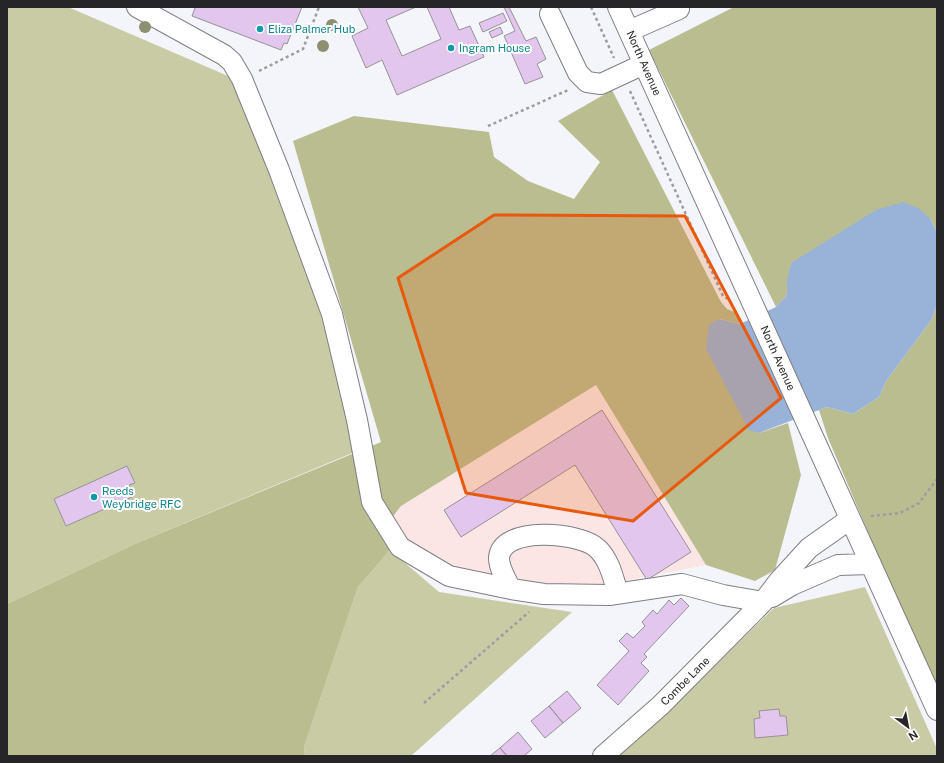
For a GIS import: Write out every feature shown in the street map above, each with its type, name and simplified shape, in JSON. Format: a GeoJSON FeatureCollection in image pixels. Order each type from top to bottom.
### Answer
{"type":"FeatureCollection","features":[{"type":"Feature","properties":{"kind":"street","name":"North Avenue"},"geometry":{"type":"LineString","coordinates":[[618,7],[937,710]]}},
{"type":"Feature","properties":{"kind":"street"},"geometry":{"type":"LineString","coordinates":[[629,32],[679,9],[678,7]]}},
{"type":"Feature","properties":{"kind":"street"},"geometry":{"type":"LineString","coordinates":[[142,8],[224,55],[232,62],[242,79],[279,170],[332,314],[356,413],[372,502],[400,547],[449,576],[511,590],[544,594],[618,593],[682,584],[763,602]]}},
{"type":"Feature","properties":{"kind":"street"},"geometry":{"type":"LineString","coordinates":[[550,14],[578,73],[587,82],[600,84],[644,64]]}},
{"type":"Feature","properties":{"kind":"street","name":"Combe Lane"},"geometry":{"type":"LineString","coordinates":[[603,756],[661,705],[763,602],[778,582],[809,548],[850,519]]}},
{"type":"Feature","properties":{"kind":"street"},"geometry":{"type":"LineString","coordinates":[[511,590],[503,573],[499,558],[502,548],[518,536],[550,535],[585,540],[598,548],[610,568],[618,593]]}},
{"type":"Feature","properties":{"kind":"street","name":"Combe Lane"},"geometry":{"type":"LineString","coordinates":[[763,602],[792,585],[838,566],[871,564]]}},
{"type":"Feature","properties":{"kind":"path"},"geometry":{"type":"LineString","coordinates":[[242,79],[303,49],[319,7]]}},
{"type":"Feature","properties":{"kind":"path"},"geometry":{"type":"LineString","coordinates":[[592,7],[723,296],[728,300],[752,301]]}},
{"type":"Feature","properties":{"kind":"path"},"geometry":{"type":"LineString","coordinates":[[488,126],[587,82]]}},
{"type":"Feature","properties":{"kind":"path"},"geometry":{"type":"LineString","coordinates":[[850,519],[900,513],[919,503],[937,479]]}},
{"type":"Feature","properties":{"kind":"path"},"geometry":{"type":"LineString","coordinates":[[424,704],[522,618],[544,594]]}},
{"type":"Feature","properties":{"kind":"highlighted area"},"geometry":{"type":"Polygon","coordinates":[[[494,215],[685,216],[781,398],[633,521],[466,493],[398,278],[494,215]]]}},
{"type":"Feature","properties":{"kind":"shaded area"},"geometry":{"type":"Polygon","coordinates":[[[596,385],[706,565],[573,591],[462,573],[414,547],[391,519],[401,506],[596,385]]]}},
{"type":"Feature","properties":{"kind":"green space"},"geometry":{"type":"Polygon","coordinates":[[[7,7],[68,7],[235,79],[320,309],[344,408],[357,451],[137,543],[7,604],[7,7]]]}},
{"type":"Feature","properties":{"kind":"green space"},"geometry":{"type":"Polygon","coordinates":[[[734,7],[937,7],[937,233],[930,218],[787,281],[787,295],[776,307],[649,50],[734,7]]]}},
{"type":"Feature","properties":{"kind":"green space"},"geometry":{"type":"Polygon","coordinates":[[[612,90],[721,302],[727,309],[737,313],[740,324],[719,319],[759,433],[788,423],[801,475],[775,570],[755,581],[706,565],[596,385],[401,506],[391,519],[390,550],[358,587],[304,747],[305,756],[7,756],[7,604],[137,543],[381,442],[293,141],[354,116],[489,132],[494,157],[528,181],[574,199],[600,162],[558,121],[612,90]]]}},
{"type":"Feature","properties":{"kind":"green space"},"geometry":{"type":"Polygon","coordinates":[[[937,304],[937,685],[880,560],[828,438],[819,410],[827,407],[853,414],[879,397],[887,380],[932,319],[937,304]]]}},
{"type":"Feature","properties":{"kind":"green space"},"geometry":{"type":"Polygon","coordinates":[[[390,550],[439,592],[572,612],[411,756],[305,756],[304,747],[358,587],[390,550]]]}},
{"type":"Feature","properties":{"kind":"green space"},"geometry":{"type":"Polygon","coordinates":[[[865,587],[937,749],[937,756],[618,756],[774,608],[865,587]]]}},
{"type":"Feature","properties":{"kind":"water"},"geometry":{"type":"Polygon","coordinates":[[[903,202],[918,208],[930,218],[937,233],[937,304],[932,319],[887,380],[879,397],[853,414],[827,407],[759,433],[749,430],[706,349],[709,325],[719,319],[740,324],[776,307],[787,295],[787,281],[791,263],[876,210],[903,202]]]}},
{"type":"Feature","properties":{"kind":"building","name":"Eliza Palmer Hub"},"geometry":{"type":"Polygon","coordinates":[[[192,7],[302,7],[287,44],[284,43],[281,50],[192,16],[195,8],[192,7]]]}},
{"type":"Feature","properties":{"kind":"building","name":"Ingram House"},"geometry":{"type":"Polygon","coordinates":[[[358,7],[416,7],[386,20],[402,56],[441,39],[427,7],[449,7],[459,30],[470,26],[484,57],[397,95],[382,60],[366,68],[352,36],[368,28],[358,7]]]}},
{"type":"Feature","properties":{"kind":"building"},"geometry":{"type":"Polygon","coordinates":[[[504,7],[509,7],[526,41],[536,37],[546,59],[537,64],[543,77],[525,84],[504,36],[515,31],[504,7]]]}},
{"type":"Feature","properties":{"kind":"building"},"geometry":{"type":"Polygon","coordinates":[[[503,13],[507,21],[483,32],[479,23],[503,13]]]}},
{"type":"Feature","properties":{"kind":"building"},"geometry":{"type":"Polygon","coordinates":[[[500,27],[503,33],[492,38],[489,32],[500,27]]]}},
{"type":"Feature","properties":{"kind":"building"},"geometry":{"type":"Polygon","coordinates":[[[602,410],[691,552],[647,580],[575,465],[461,537],[444,510],[602,410]]]}},
{"type":"Feature","properties":{"kind":"building","name":"Reeds Weybridge RFC"},"geometry":{"type":"Polygon","coordinates":[[[127,466],[135,483],[129,485],[134,496],[66,526],[54,499],[127,466]]]}},
{"type":"Feature","properties":{"kind":"building"},"geometry":{"type":"Polygon","coordinates":[[[681,598],[689,606],[644,654],[647,657],[641,663],[649,671],[618,705],[597,685],[629,651],[619,641],[627,633],[633,638],[645,626],[642,622],[653,610],[657,614],[669,600],[674,605],[681,598]]]}},
{"type":"Feature","properties":{"kind":"building"},"geometry":{"type":"Polygon","coordinates":[[[567,691],[581,708],[563,723],[549,706],[567,691]]]}},
{"type":"Feature","properties":{"kind":"building"},"geometry":{"type":"Polygon","coordinates":[[[549,706],[563,723],[545,738],[531,721],[549,706]]]}},
{"type":"Feature","properties":{"kind":"building"},"geometry":{"type":"Polygon","coordinates":[[[779,709],[780,716],[786,716],[788,735],[755,738],[754,719],[760,718],[759,711],[779,709]]]}},
{"type":"Feature","properties":{"kind":"building"},"geometry":{"type":"Polygon","coordinates":[[[518,732],[532,749],[524,756],[507,756],[500,748],[518,732]]]}},
{"type":"Feature","properties":{"kind":"building"},"geometry":{"type":"Polygon","coordinates":[[[500,748],[507,756],[490,756],[500,748]]]}},
{"type":"Feature","properties":{"kind":"place","name":"Eliza Palmer Hub"},"geometry":{"type":"Point","coordinates":[260,29]}},
{"type":"Feature","properties":{"kind":"place","name":"Ingram House"},"geometry":{"type":"Point","coordinates":[451,48]}},
{"type":"Feature","properties":{"kind":"place","name":"Reeds Weybridge RFC"},"geometry":{"type":"Point","coordinates":[94,497]}}]}
